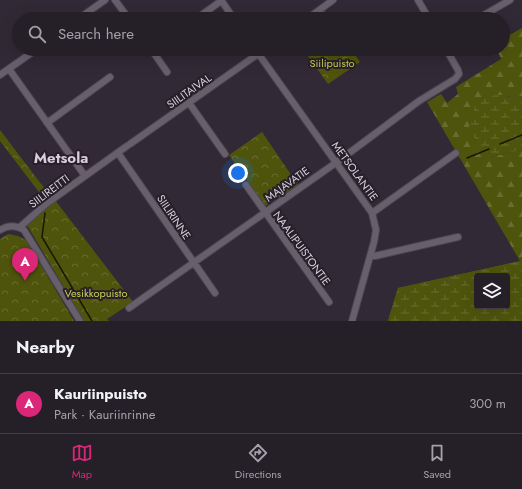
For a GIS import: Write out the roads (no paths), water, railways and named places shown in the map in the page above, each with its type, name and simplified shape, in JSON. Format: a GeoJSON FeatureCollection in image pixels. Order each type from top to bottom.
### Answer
{"type":"FeatureCollection","features":[{"type":"Feature","properties":{"kind":"street"},"geometry":{"type":"LineString","coordinates":[[88,12],[104,0]]}},
{"type":"Feature","properties":{"kind":"street"},"geometry":{"type":"LineString","coordinates":[[115,0],[124,12]]}},
{"type":"Feature","properties":{"kind":"street"},"geometry":{"type":"LineString","coordinates":[[316,12],[333,0]]}},
{"type":"Feature","properties":{"kind":"street"},"geometry":{"type":"LineString","coordinates":[[418,0],[425,12]]}},
{"type":"Feature","properties":{"kind":"street"},"geometry":{"type":"LineString","coordinates":[[489,12],[510,0]]}},
{"type":"Feature","properties":{"kind":"street"},"geometry":{"type":"LineString","coordinates":[[206,12],[221,1],[229,12]]}},
{"type":"Feature","properties":{"kind":"street"},"geometry":{"type":"LineString","coordinates":[[0,75],[27,56]]}},
{"type":"Feature","properties":{"kind":"street"},"geometry":{"type":"LineString","coordinates":[[156,56],[167,72]]}},
{"type":"Feature","properties":{"kind":"street","name":"SIILITAIVAL"},"geometry":{"type":"LineString","coordinates":[[129,145],[189,103],[250,56]]}},
{"type":"Feature","properties":{"kind":"street","name":"METSOLANTIE"},"geometry":{"type":"LineString","coordinates":[[261,56],[372,213],[376,230],[371,256],[352,321]]}},
{"type":"Feature","properties":{"kind":"street","name":"MAJAVATIE"},"geometry":{"type":"LineString","coordinates":[[129,308],[337,162],[419,101],[458,77],[458,70],[450,56]]}},
{"type":"Feature","properties":{"kind":"street"},"geometry":{"type":"LineString","coordinates":[[9,69],[85,176]]}},
{"type":"Feature","properties":{"kind":"street"},"geometry":{"type":"LineString","coordinates":[[47,123],[110,77]]}},
{"type":"Feature","properties":{"kind":"street"},"geometry":{"type":"LineString","coordinates":[[189,103],[225,154]]}},
{"type":"Feature","properties":{"kind":"street","name":"SIILIREITTI"},"geometry":{"type":"LineString","coordinates":[[20,227],[46,204],[129,145]]}},
{"type":"Feature","properties":{"kind":"street","name":"SIILIRINNE"},"geometry":{"type":"LineString","coordinates":[[118,153],[215,293]]}},
{"type":"Feature","properties":{"kind":"street"},"geometry":{"type":"LineString","coordinates":[[372,213],[456,153]]}},
{"type":"Feature","properties":{"kind":"street","name":"NAALIPUISTONTIE"},"geometry":{"type":"LineString","coordinates":[[246,185],[329,302]]}},
{"type":"Feature","properties":{"kind":"street"},"geometry":{"type":"LineString","coordinates":[[0,230],[9,226],[20,227],[28,234],[80,321]]}},
{"type":"Feature","properties":{"kind":"street"},"geometry":{"type":"LineString","coordinates":[[371,256],[458,237]]}},
{"type":"Feature","properties":{"kind":"waterway"},"geometry":{"type":"LineString","coordinates":[[500,144],[522,135]]}},
{"type":"Feature","properties":{"kind":"waterway"},"geometry":{"type":"LineString","coordinates":[[467,158],[489,149]]}},
{"type":"Feature","properties":{"kind":"waterway"},"geometry":{"type":"LineString","coordinates":[[45,213],[42,237],[92,321]]}},
{"type":"Feature","properties":{"kind":"place","name":"Kauriinpuisto"},"geometry":{"type":"Point","coordinates":[25,281]}},
{"type":"Feature","properties":{"kind":"district","name":"Metsola"},"geometry":{"type":"Point","coordinates":[61,158]}},
{"type":"Feature","properties":{"kind":"park label","name":"Siilipuisto"},"geometry":{"type":"Point","coordinates":[332,63]}},
{"type":"Feature","properties":{"kind":"park label","name":"Vesikkopuisto"},"geometry":{"type":"Point","coordinates":[96,293]}}]}
